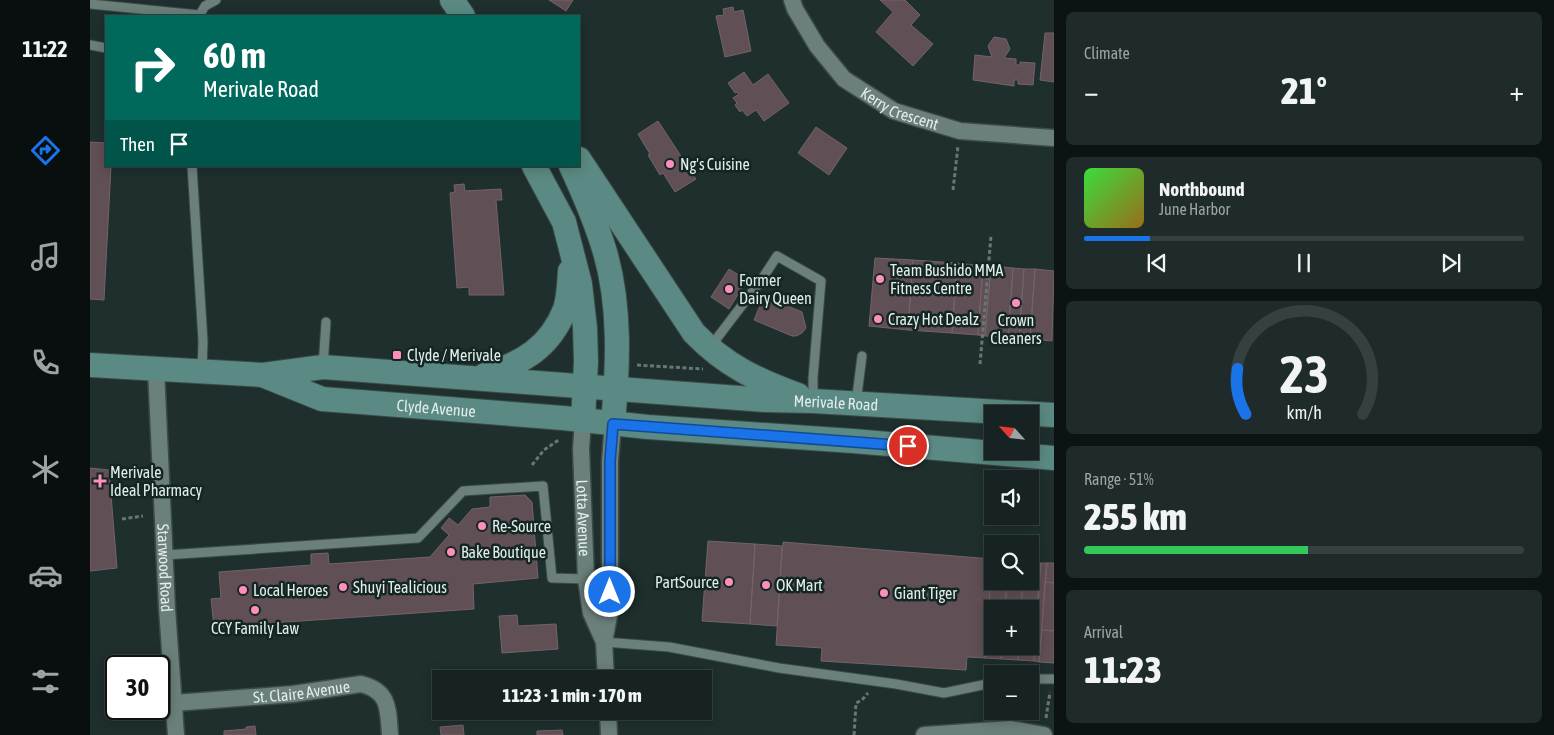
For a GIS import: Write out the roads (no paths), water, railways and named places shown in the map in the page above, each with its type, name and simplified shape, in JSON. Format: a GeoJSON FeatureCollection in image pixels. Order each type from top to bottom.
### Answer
{"type":"FeatureCollection","features":[{"type":"Feature","properties":{"kind":"main road"},"geometry":{"type":"LineString","coordinates":[[452,0],[462,15]]}},
{"type":"Feature","properties":{"kind":"main road"},"geometry":{"type":"LineString","coordinates":[[580,161],[694,333],[707,359],[813,401]]}},
{"type":"Feature","properties":{"kind":"main road"},"geometry":{"type":"LineString","coordinates":[[535,167],[564,222],[580,284],[586,386],[584,420]]}},
{"type":"Feature","properties":{"kind":"main road"},"geometry":{"type":"LineString","coordinates":[[571,167],[606,253],[616,316],[618,364],[613,424],[1054,458]]}},
{"type":"Feature","properties":{"kind":"main road"},"geometry":{"type":"LineString","coordinates":[[477,378],[511,366],[530,356],[551,333],[564,310],[568,296],[572,249]]}},
{"type":"Feature","properties":{"kind":"main road","name":"Clyde Avenue"},"geometry":{"type":"LineString","coordinates":[[90,365],[263,375],[323,367],[616,388]]}},
{"type":"Feature","properties":{"kind":"main road","name":"Clyde Avenue"},"geometry":{"type":"LineString","coordinates":[[263,375],[322,399],[584,420],[613,424]]}},
{"type":"Feature","properties":{"kind":"main road","name":"Merivale Road"},"geometry":{"type":"LineString","coordinates":[[616,388],[766,400],[856,403],[1054,415]]}},
{"type":"Feature","properties":{"kind":"street","name":"Kerry Crescent"},"geometry":{"type":"LineString","coordinates":[[792,0],[795,9],[817,46],[844,78],[894,111],[960,131],[1054,138]]}},
{"type":"Feature","properties":{"kind":"street","name":"Starwood Road"},"geometry":{"type":"LineString","coordinates":[[156,369],[167,608],[176,735]]}},
{"type":"Feature","properties":{"kind":"street","name":"Lotta Avenue"},"geometry":{"type":"LineString","coordinates":[[584,420],[581,449],[586,579],[591,614],[604,642]]}},
{"type":"Feature","properties":{"kind":"street","name":"Lotta Avenue"},"geometry":{"type":"LineString","coordinates":[[606,670],[604,642],[610,611],[610,461],[613,424]]}},
{"type":"Feature","properties":{"kind":"street","name":"St. Claire Avenue"},"geometry":{"type":"LineString","coordinates":[[174,703],[292,694],[361,684],[370,686],[382,696],[387,706],[390,735]]}},
{"type":"Feature","properties":{"kind":"street"},"geometry":{"type":"LineString","coordinates":[[609,720],[610,735]]}},
{"type":"Feature","properties":{"kind":"street"},"geometry":{"type":"LineString","coordinates":[[924,735],[1011,729],[1044,734]]}},
{"type":"Feature","properties":{"kind":"lane"},"geometry":{"type":"LineString","coordinates":[[200,15],[205,6],[216,0]]}},
{"type":"Feature","properties":{"kind":"lane"},"geometry":{"type":"LineString","coordinates":[[90,4],[190,15]]}},
{"type":"Feature","properties":{"kind":"lane"},"geometry":{"type":"LineString","coordinates":[[90,45],[105,48]]}},
{"type":"Feature","properties":{"kind":"lane"},"geometry":{"type":"LineString","coordinates":[[192,167],[203,341],[202,372]]}},
{"type":"Feature","properties":{"kind":"lane"},"geometry":{"type":"LineString","coordinates":[[707,359],[777,256],[821,281],[813,378],[813,401]]}},
{"type":"Feature","properties":{"kind":"lane"},"geometry":{"type":"LineString","coordinates":[[323,367],[326,322]]}},
{"type":"Feature","properties":{"kind":"lane"},"geometry":{"type":"LineString","coordinates":[[856,403],[862,356]]}},
{"type":"Feature","properties":{"kind":"lane"},"geometry":{"type":"LineString","coordinates":[[165,555],[418,538],[463,491],[543,486],[552,578],[586,579]]}},
{"type":"Feature","properties":{"kind":"lane"},"geometry":{"type":"LineString","coordinates":[[604,642],[668,648],[780,668],[878,681],[944,693],[984,685]]}},
{"type":"Feature","properties":{"kind":"lane"},"geometry":{"type":"LineString","coordinates":[[1039,679],[1052,679]]}},
{"type":"Feature","properties":{"kind":"place","name":"Ng's Cuisine"},"geometry":{"type":"Point","coordinates":[670,164]}},
{"type":"Feature","properties":{"kind":"place","name":"Team Bushido MMA Fitness Centre"},"geometry":{"type":"Point","coordinates":[880,279]}},
{"type":"Feature","properties":{"kind":"place","name":"Former Dairy Queen"},"geometry":{"type":"Point","coordinates":[729,289]}},
{"type":"Feature","properties":{"kind":"place","name":"Crown Cleaners"},"geometry":{"type":"Point","coordinates":[1016,303]}},
{"type":"Feature","properties":{"kind":"place","name":"Crazy Hot Dealz"},"geometry":{"type":"Point","coordinates":[878,319]}},
{"type":"Feature","properties":{"kind":"place","name":"Clyde / Merivale"},"geometry":{"type":"Point","coordinates":[397,355]}},
{"type":"Feature","properties":{"kind":"place","name":"Merivale Ideal Pharmacy"},"geometry":{"type":"Point","coordinates":[100,481]}},
{"type":"Feature","properties":{"kind":"place","name":"Re-Source"},"geometry":{"type":"Point","coordinates":[482,526]}},
{"type":"Feature","properties":{"kind":"place","name":"Bake Boutique"},"geometry":{"type":"Point","coordinates":[451,552]}},
{"type":"Feature","properties":{"kind":"place","name":"PartSource"},"geometry":{"type":"Point","coordinates":[729,582]}},
{"type":"Feature","properties":{"kind":"place","name":"OK Mart"},"geometry":{"type":"Point","coordinates":[766,585]}},
{"type":"Feature","properties":{"kind":"place","name":"Shuyi Tealicious"},"geometry":{"type":"Point","coordinates":[343,587]}},
{"type":"Feature","properties":{"kind":"place","name":"Local Heroes"},"geometry":{"type":"Point","coordinates":[243,590]}},
{"type":"Feature","properties":{"kind":"place","name":"Giant Tiger"},"geometry":{"type":"Point","coordinates":[884,593]}},
{"type":"Feature","properties":{"kind":"place","name":"CCY Family Law"},"geometry":{"type":"Point","coordinates":[255,610]}}]}
